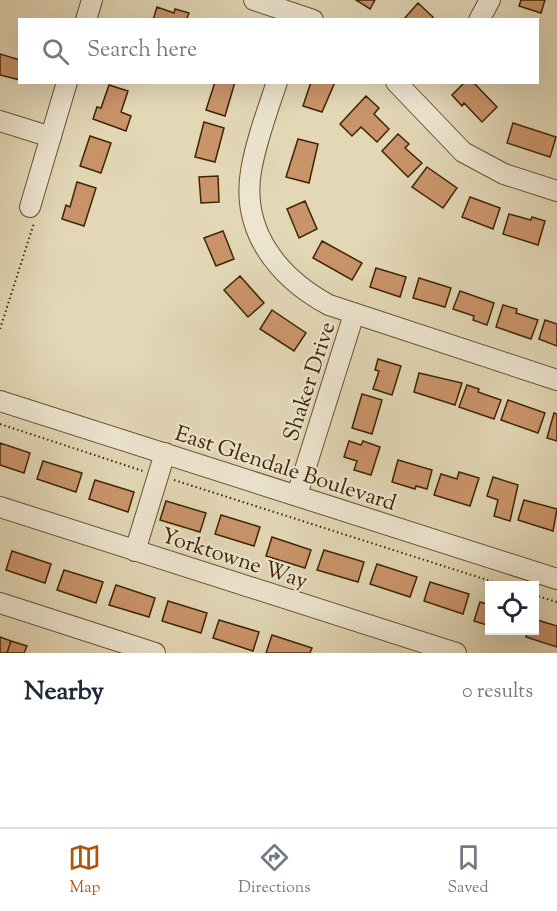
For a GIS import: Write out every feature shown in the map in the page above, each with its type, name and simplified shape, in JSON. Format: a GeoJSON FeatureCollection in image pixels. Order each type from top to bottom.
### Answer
{"type":"FeatureCollection","features":[{"type":"Feature","properties":{"kind":"street"},"geometry":{"type":"LineString","coordinates":[[87,18],[92,0]]}},
{"type":"Feature","properties":{"kind":"street"},"geometry":{"type":"LineString","coordinates":[[254,0],[303,13]]}},
{"type":"Feature","properties":{"kind":"street"},"geometry":{"type":"LineString","coordinates":[[480,18],[490,0]]}},
{"type":"Feature","properties":{"kind":"street"},"geometry":{"type":"LineString","coordinates":[[30,207],[66,84]]}},
{"type":"Feature","properties":{"kind":"street","name":"Shaker Drive"},"geometry":{"type":"LineString","coordinates":[[275,84],[250,174],[250,203],[256,226],[266,249],[283,273],[305,292],[329,306],[354,314],[297,495]]}},
{"type":"Feature","properties":{"kind":"street"},"geometry":{"type":"LineString","coordinates":[[407,86],[463,152],[504,174],[557,191]]}},
{"type":"Feature","properties":{"kind":"street"},"geometry":{"type":"LineString","coordinates":[[0,121],[51,137]]}},
{"type":"Feature","properties":{"kind":"street"},"geometry":{"type":"LineString","coordinates":[[354,314],[557,380]]}},
{"type":"Feature","properties":{"kind":"street","name":"East Glendale Boulevard"},"geometry":{"type":"LineString","coordinates":[[0,400],[557,579]]}},
{"type":"Feature","properties":{"kind":"street"},"geometry":{"type":"LineString","coordinates":[[135,551],[165,453]]}},
{"type":"Feature","properties":{"kind":"street","name":"Yorktowne Way"},"geometry":{"type":"LineString","coordinates":[[0,507],[448,652]]}},
{"type":"Feature","properties":{"kind":"street"},"geometry":{"type":"LineString","coordinates":[[0,603],[155,653]]}},
{"type":"Feature","properties":{"kind":"path"},"geometry":{"type":"LineString","coordinates":[[0,329],[39,209],[30,207]]}},
{"type":"Feature","properties":{"kind":"path"},"geometry":{"type":"LineString","coordinates":[[0,424],[493,581]]}},
{"type":"Feature","properties":{"kind":"path"},"geometry":{"type":"LineString","coordinates":[[539,597],[557,602]]}},
{"type":"Feature","properties":{"kind":"building"},"geometry":{"type":"Polygon","coordinates":[[[356,0],[375,0],[370,9],[356,0]]]}},
{"type":"Feature","properties":{"kind":"building"},"geometry":{"type":"Polygon","coordinates":[[[521,0],[545,0],[541,13],[519,6],[521,0]]]}},
{"type":"Feature","properties":{"kind":"building"},"geometry":{"type":"Polygon","coordinates":[[[418,3],[433,17],[432,18],[405,18],[418,3]]]}},
{"type":"Feature","properties":{"kind":"building"},"geometry":{"type":"Polygon","coordinates":[[[157,7],[174,13],[175,9],[189,13],[187,18],[154,18],[157,7]]]}},
{"type":"Feature","properties":{"kind":"building"},"geometry":{"type":"Polygon","coordinates":[[[0,54],[18,59],[18,80],[0,75],[0,54]]]}},
{"type":"Feature","properties":{"kind":"building"},"geometry":{"type":"Polygon","coordinates":[[[214,84],[234,84],[225,116],[206,110],[214,84]]]}},
{"type":"Feature","properties":{"kind":"building"},"geometry":{"type":"Polygon","coordinates":[[[310,84],[334,84],[322,112],[303,106],[310,84]]]}},
{"type":"Feature","properties":{"kind":"building"},"geometry":{"type":"Polygon","coordinates":[[[463,84],[475,84],[497,107],[482,122],[464,103],[462,106],[452,95],[463,84]]]}},
{"type":"Feature","properties":{"kind":"building"},"geometry":{"type":"Polygon","coordinates":[[[109,85],[128,91],[121,112],[131,116],[126,131],[93,119],[97,107],[101,108],[109,85]]]}},
{"type":"Feature","properties":{"kind":"building"},"geometry":{"type":"Polygon","coordinates":[[[366,96],[379,108],[374,114],[389,129],[377,142],[361,127],[352,136],[340,124],[366,96]]]}},
{"type":"Feature","properties":{"kind":"building"},"geometry":{"type":"Polygon","coordinates":[[[204,122],[224,128],[215,162],[195,157],[204,122]]]}},
{"type":"Feature","properties":{"kind":"building"},"geometry":{"type":"Polygon","coordinates":[[[513,123],[556,137],[550,157],[507,143],[513,123]]]}},
{"type":"Feature","properties":{"kind":"building"},"geometry":{"type":"Polygon","coordinates":[[[398,134],[409,144],[405,148],[422,163],[408,177],[382,151],[398,134]]]}},
{"type":"Feature","properties":{"kind":"building"},"geometry":{"type":"Polygon","coordinates":[[[90,136],[111,143],[101,173],[80,166],[90,136]]]}},
{"type":"Feature","properties":{"kind":"building"},"geometry":{"type":"Polygon","coordinates":[[[298,139],[318,144],[309,183],[286,177],[298,139]]]}},
{"type":"Feature","properties":{"kind":"building"},"geometry":{"type":"Polygon","coordinates":[[[427,167],[457,188],[443,208],[412,187],[427,167]]]}},
{"type":"Feature","properties":{"kind":"building"},"geometry":{"type":"Polygon","coordinates":[[[218,176],[219,202],[201,203],[199,177],[218,176]]]}},
{"type":"Feature","properties":{"kind":"building"},"geometry":{"type":"Polygon","coordinates":[[[77,182],[96,188],[84,226],[62,219],[66,205],[70,207],[77,182]]]}},
{"type":"Feature","properties":{"kind":"building"},"geometry":{"type":"Polygon","coordinates":[[[470,197],[500,208],[493,229],[462,217],[470,197]]]}},
{"type":"Feature","properties":{"kind":"building"},"geometry":{"type":"Polygon","coordinates":[[[305,201],[317,229],[299,238],[287,209],[305,201]]]}},
{"type":"Feature","properties":{"kind":"building"},"geometry":{"type":"Polygon","coordinates":[[[509,214],[545,221],[538,245],[503,234],[509,214]]]}},
{"type":"Feature","properties":{"kind":"building"},"geometry":{"type":"Polygon","coordinates":[[[223,231],[234,259],[216,266],[204,238],[223,231]]]}},
{"type":"Feature","properties":{"kind":"building"},"geometry":{"type":"Polygon","coordinates":[[[322,241],[362,263],[352,280],[313,258],[322,241]]]}},
{"type":"Feature","properties":{"kind":"building"},"geometry":{"type":"Polygon","coordinates":[[[376,268],[406,277],[400,297],[370,287],[376,268]]]}},
{"type":"Feature","properties":{"kind":"building"},"geometry":{"type":"Polygon","coordinates":[[[240,276],[264,303],[248,317],[224,290],[240,276]]]}},
{"type":"Feature","properties":{"kind":"building"},"geometry":{"type":"Polygon","coordinates":[[[419,278],[451,288],[445,307],[413,298],[419,278]]]}},
{"type":"Feature","properties":{"kind":"building"},"geometry":{"type":"Polygon","coordinates":[[[460,291],[494,303],[487,325],[473,320],[474,316],[453,309],[460,291]]]}},
{"type":"Feature","properties":{"kind":"building"},"geometry":{"type":"Polygon","coordinates":[[[503,305],[517,309],[516,313],[538,320],[531,339],[496,327],[503,305]]]}},
{"type":"Feature","properties":{"kind":"building"},"geometry":{"type":"Polygon","coordinates":[[[272,310],[306,333],[294,351],[260,329],[272,310]]]}},
{"type":"Feature","properties":{"kind":"building"},"geometry":{"type":"Polygon","coordinates":[[[545,320],[557,324],[557,346],[539,339],[545,320]]]}},
{"type":"Feature","properties":{"kind":"building"},"geometry":{"type":"Polygon","coordinates":[[[378,359],[401,366],[392,395],[373,389],[379,371],[375,370],[378,359]]]}},
{"type":"Feature","properties":{"kind":"building"},"geometry":{"type":"Polygon","coordinates":[[[419,373],[462,383],[455,405],[414,392],[419,373]]]}},
{"type":"Feature","properties":{"kind":"building"},"geometry":{"type":"Polygon","coordinates":[[[467,385],[479,389],[478,392],[501,400],[494,419],[459,407],[467,385]]]}},
{"type":"Feature","properties":{"kind":"building"},"geometry":{"type":"Polygon","coordinates":[[[362,394],[382,400],[372,434],[352,428],[362,394]]]}},
{"type":"Feature","properties":{"kind":"building"},"geometry":{"type":"Polygon","coordinates":[[[508,400],[545,413],[538,433],[501,420],[508,400]]]}},
{"type":"Feature","properties":{"kind":"building"},"geometry":{"type":"Polygon","coordinates":[[[554,413],[557,414],[557,441],[547,438],[554,413]]]}},
{"type":"Feature","properties":{"kind":"building"},"geometry":{"type":"Polygon","coordinates":[[[349,441],[361,445],[363,441],[380,447],[371,475],[354,470],[357,461],[344,457],[349,441]]]}},
{"type":"Feature","properties":{"kind":"building"},"geometry":{"type":"Polygon","coordinates":[[[0,443],[30,453],[24,473],[0,465],[0,443]]]}},
{"type":"Feature","properties":{"kind":"building"},"geometry":{"type":"Polygon","coordinates":[[[398,460],[432,470],[427,489],[416,486],[415,489],[392,482],[398,460]]]}},
{"type":"Feature","properties":{"kind":"building"},"geometry":{"type":"Polygon","coordinates":[[[43,461],[82,473],[76,492],[37,479],[43,461]]]}},
{"type":"Feature","properties":{"kind":"building"},"geometry":{"type":"Polygon","coordinates":[[[459,472],[479,478],[470,506],[434,495],[441,474],[457,479],[459,472]]]}},
{"type":"Feature","properties":{"kind":"building"},"geometry":{"type":"Polygon","coordinates":[[[493,477],[518,485],[510,521],[494,516],[498,500],[487,496],[493,477]]]}},
{"type":"Feature","properties":{"kind":"building"},"geometry":{"type":"Polygon","coordinates":[[[95,480],[134,492],[128,512],[89,499],[95,480]]]}},
{"type":"Feature","properties":{"kind":"building"},"geometry":{"type":"Polygon","coordinates":[[[524,500],[557,509],[553,531],[518,520],[524,500]]]}},
{"type":"Feature","properties":{"kind":"building"},"geometry":{"type":"Polygon","coordinates":[[[166,501],[206,513],[200,532],[160,520],[166,501]]]}},
{"type":"Feature","properties":{"kind":"building"},"geometry":{"type":"Polygon","coordinates":[[[221,515],[260,527],[254,546],[215,534],[221,515]]]}},
{"type":"Feature","properties":{"kind":"building"},"geometry":{"type":"Polygon","coordinates":[[[272,537],[311,550],[305,568],[266,556],[272,537]]]}},
{"type":"Feature","properties":{"kind":"building"},"geometry":{"type":"Polygon","coordinates":[[[324,550],[364,562],[358,582],[317,570],[324,550]]]}},
{"type":"Feature","properties":{"kind":"building"},"geometry":{"type":"Polygon","coordinates":[[[12,551],[51,564],[45,583],[6,570],[12,551]]]}},
{"type":"Feature","properties":{"kind":"building"},"geometry":{"type":"Polygon","coordinates":[[[377,564],[417,577],[410,597],[370,584],[377,564]]]}},
{"type":"Feature","properties":{"kind":"building"},"geometry":{"type":"Polygon","coordinates":[[[64,570],[103,582],[96,603],[57,590],[64,570]]]}},
{"type":"Feature","properties":{"kind":"building"},"geometry":{"type":"Polygon","coordinates":[[[430,582],[469,594],[463,614],[424,601],[430,582]]]}},
{"type":"Feature","properties":{"kind":"building"},"geometry":{"type":"Polygon","coordinates":[[[116,585],[155,598],[149,617],[109,605],[116,585]]]}},
{"type":"Feature","properties":{"kind":"building"},"geometry":{"type":"Polygon","coordinates":[[[168,601],[207,613],[201,633],[162,621],[168,601]]]}},
{"type":"Feature","properties":{"kind":"building"},"geometry":{"type":"Polygon","coordinates":[[[480,602],[485,604],[485,624],[474,621],[480,602]]]}},
{"type":"Feature","properties":{"kind":"building"},"geometry":{"type":"Polygon","coordinates":[[[219,620],[259,632],[253,651],[213,638],[219,620]]]}},
{"type":"Feature","properties":{"kind":"building"},"geometry":{"type":"Polygon","coordinates":[[[539,621],[557,626],[557,647],[526,637],[527,635],[539,635],[539,621]]]}},
{"type":"Feature","properties":{"kind":"building"},"geometry":{"type":"Polygon","coordinates":[[[272,635],[312,648],[310,653],[266,653],[272,635]]]}},
{"type":"Feature","properties":{"kind":"building"},"geometry":{"type":"Polygon","coordinates":[[[0,637],[11,641],[7,653],[0,653],[0,637]]]}},
{"type":"Feature","properties":{"kind":"building"},"geometry":{"type":"Polygon","coordinates":[[[11,641],[27,646],[24,653],[7,653],[11,641]]]}}]}
